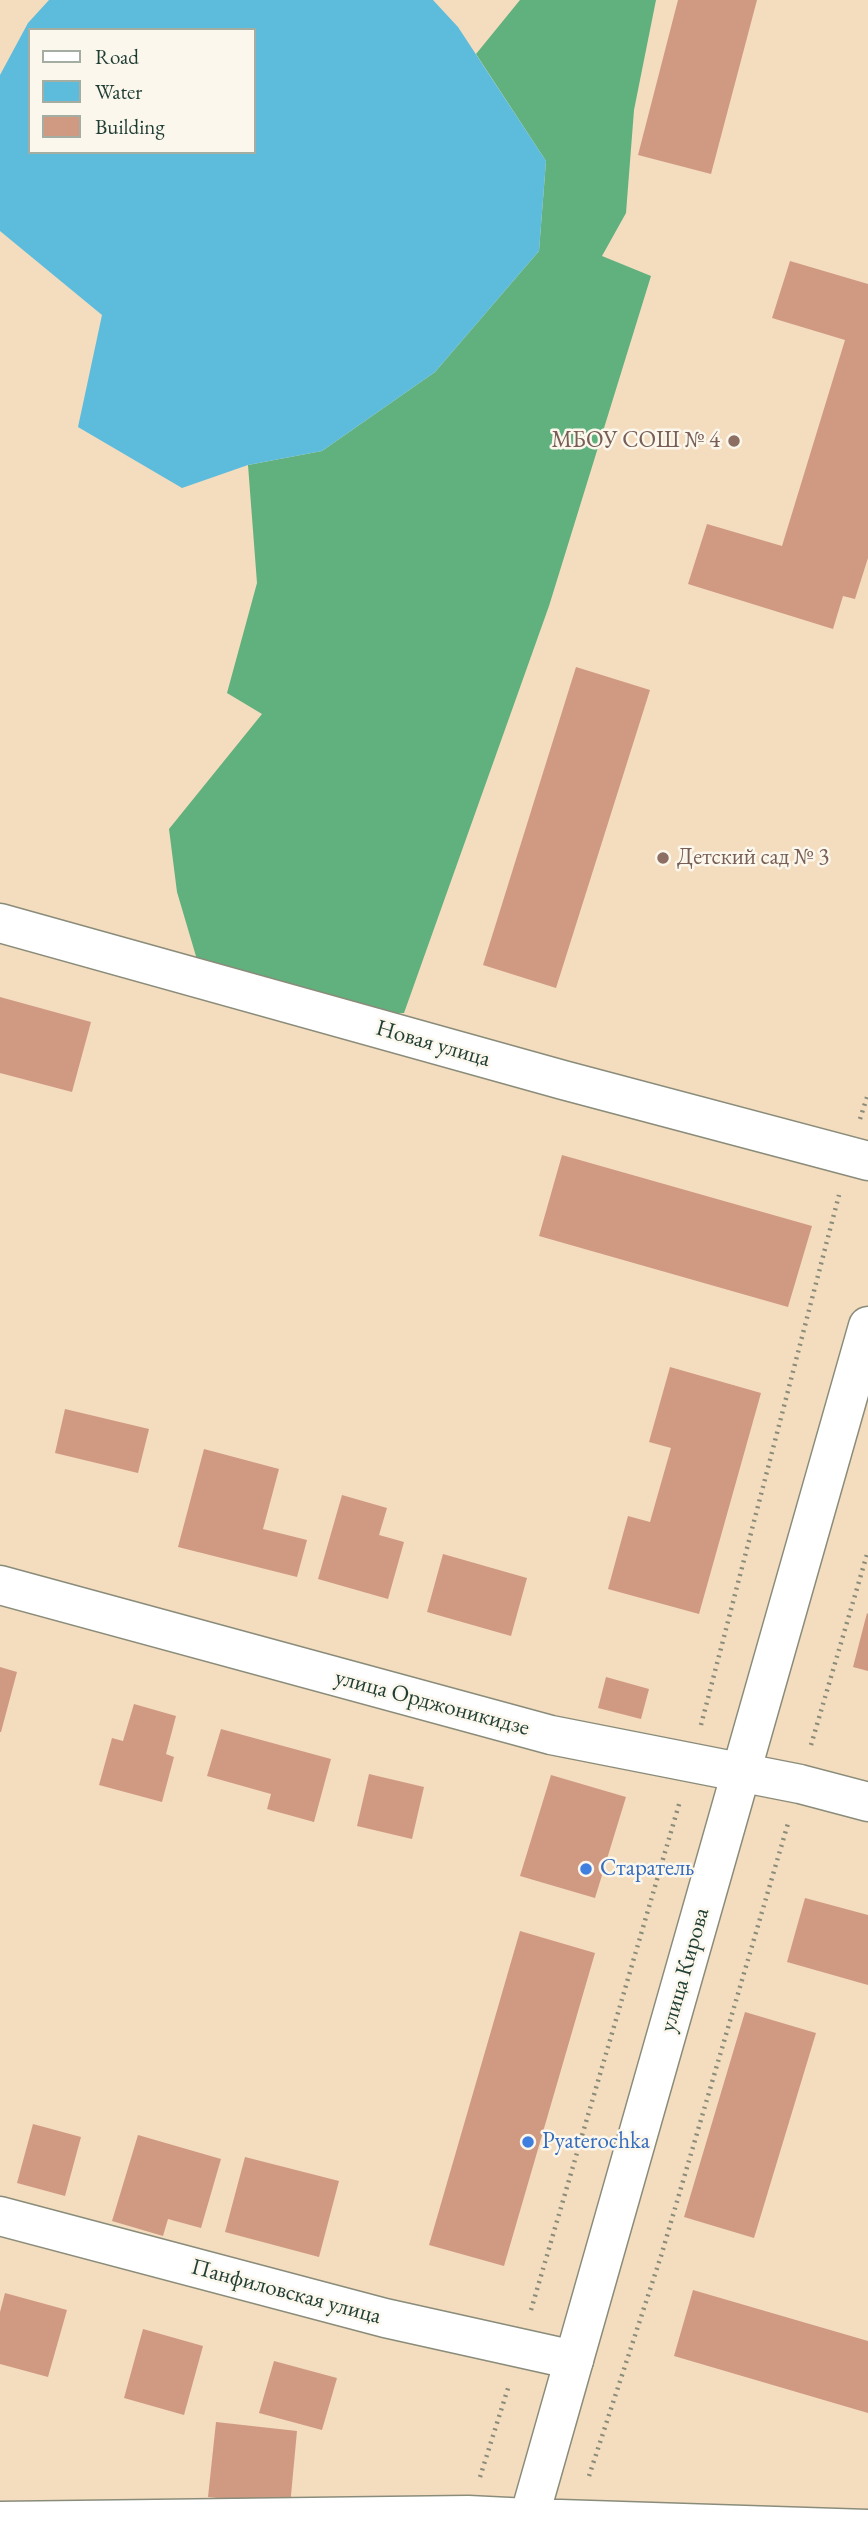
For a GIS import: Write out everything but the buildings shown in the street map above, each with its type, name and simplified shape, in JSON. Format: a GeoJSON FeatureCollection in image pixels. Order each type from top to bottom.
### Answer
{"type":"FeatureCollection","features":[{"type":"Feature","properties":{"kind":"street","name":"Новая улица"},"geometry":{"type":"LineString","coordinates":[[0,923],[858,1159]]}},
{"type":"Feature","properties":{"kind":"street","name":"улица Кирова"},"geometry":{"type":"LineString","coordinates":[[527,2525],[868,1326]]}},
{"type":"Feature","properties":{"kind":"street","name":"улица Орджоникидзе"},"geometry":{"type":"LineString","coordinates":[[0,1585],[551,1735],[800,1784],[868,1802]]}},
{"type":"Feature","properties":{"kind":"street","name":"Панфиловская улица"},"geometry":{"type":"LineString","coordinates":[[0,2216],[384,2318],[575,2360]]}},
{"type":"Feature","properties":{"kind":"street"},"geometry":{"type":"LineString","coordinates":[[0,2521],[468,2515],[527,2525],[868,2529]]}},
{"type":"Feature","properties":{"kind":"path"},"geometry":{"type":"LineString","coordinates":[[468,2515],[520,2348],[690,1764],[858,1159]]}},
{"type":"Feature","properties":{"kind":"path"},"geometry":{"type":"LineString","coordinates":[[589,2476],[661,2256],[868,1551]]}},
{"type":"Feature","properties":{"kind":"green space"},"geometry":{"type":"Polygon","coordinates":[[[520,0],[656,0],[634,110],[626,213],[602,256],[651,276],[549,606],[404,1013],[359,1014],[198,963],[177,892],[169,829],[262,714],[227,693],[257,583],[248,465],[322,451],[435,372],[539,251],[546,161],[476,54],[520,0]]]}},
{"type":"Feature","properties":{"kind":"water"},"geometry":{"type":"Polygon","coordinates":[[[49,0],[433,0],[458,27],[546,161],[539,251],[435,372],[322,451],[248,465],[182,488],[78,427],[102,315],[0,231],[0,75],[28,23],[49,0]]]}},
{"type":"Feature","properties":{"kind":"place","name":"МБОУ СОШ № 4"},"geometry":{"type":"Point","coordinates":[734,441]}},
{"type":"Feature","properties":{"kind":"place","name":"Детский сад № 3"},"geometry":{"type":"Point","coordinates":[663,858]}},
{"type":"Feature","properties":{"kind":"place","name":"Старатель"},"geometry":{"type":"Point","coordinates":[586,1869]}},
{"type":"Feature","properties":{"kind":"place","name":"Pyaterochka"},"geometry":{"type":"Point","coordinates":[528,2142]}}]}
